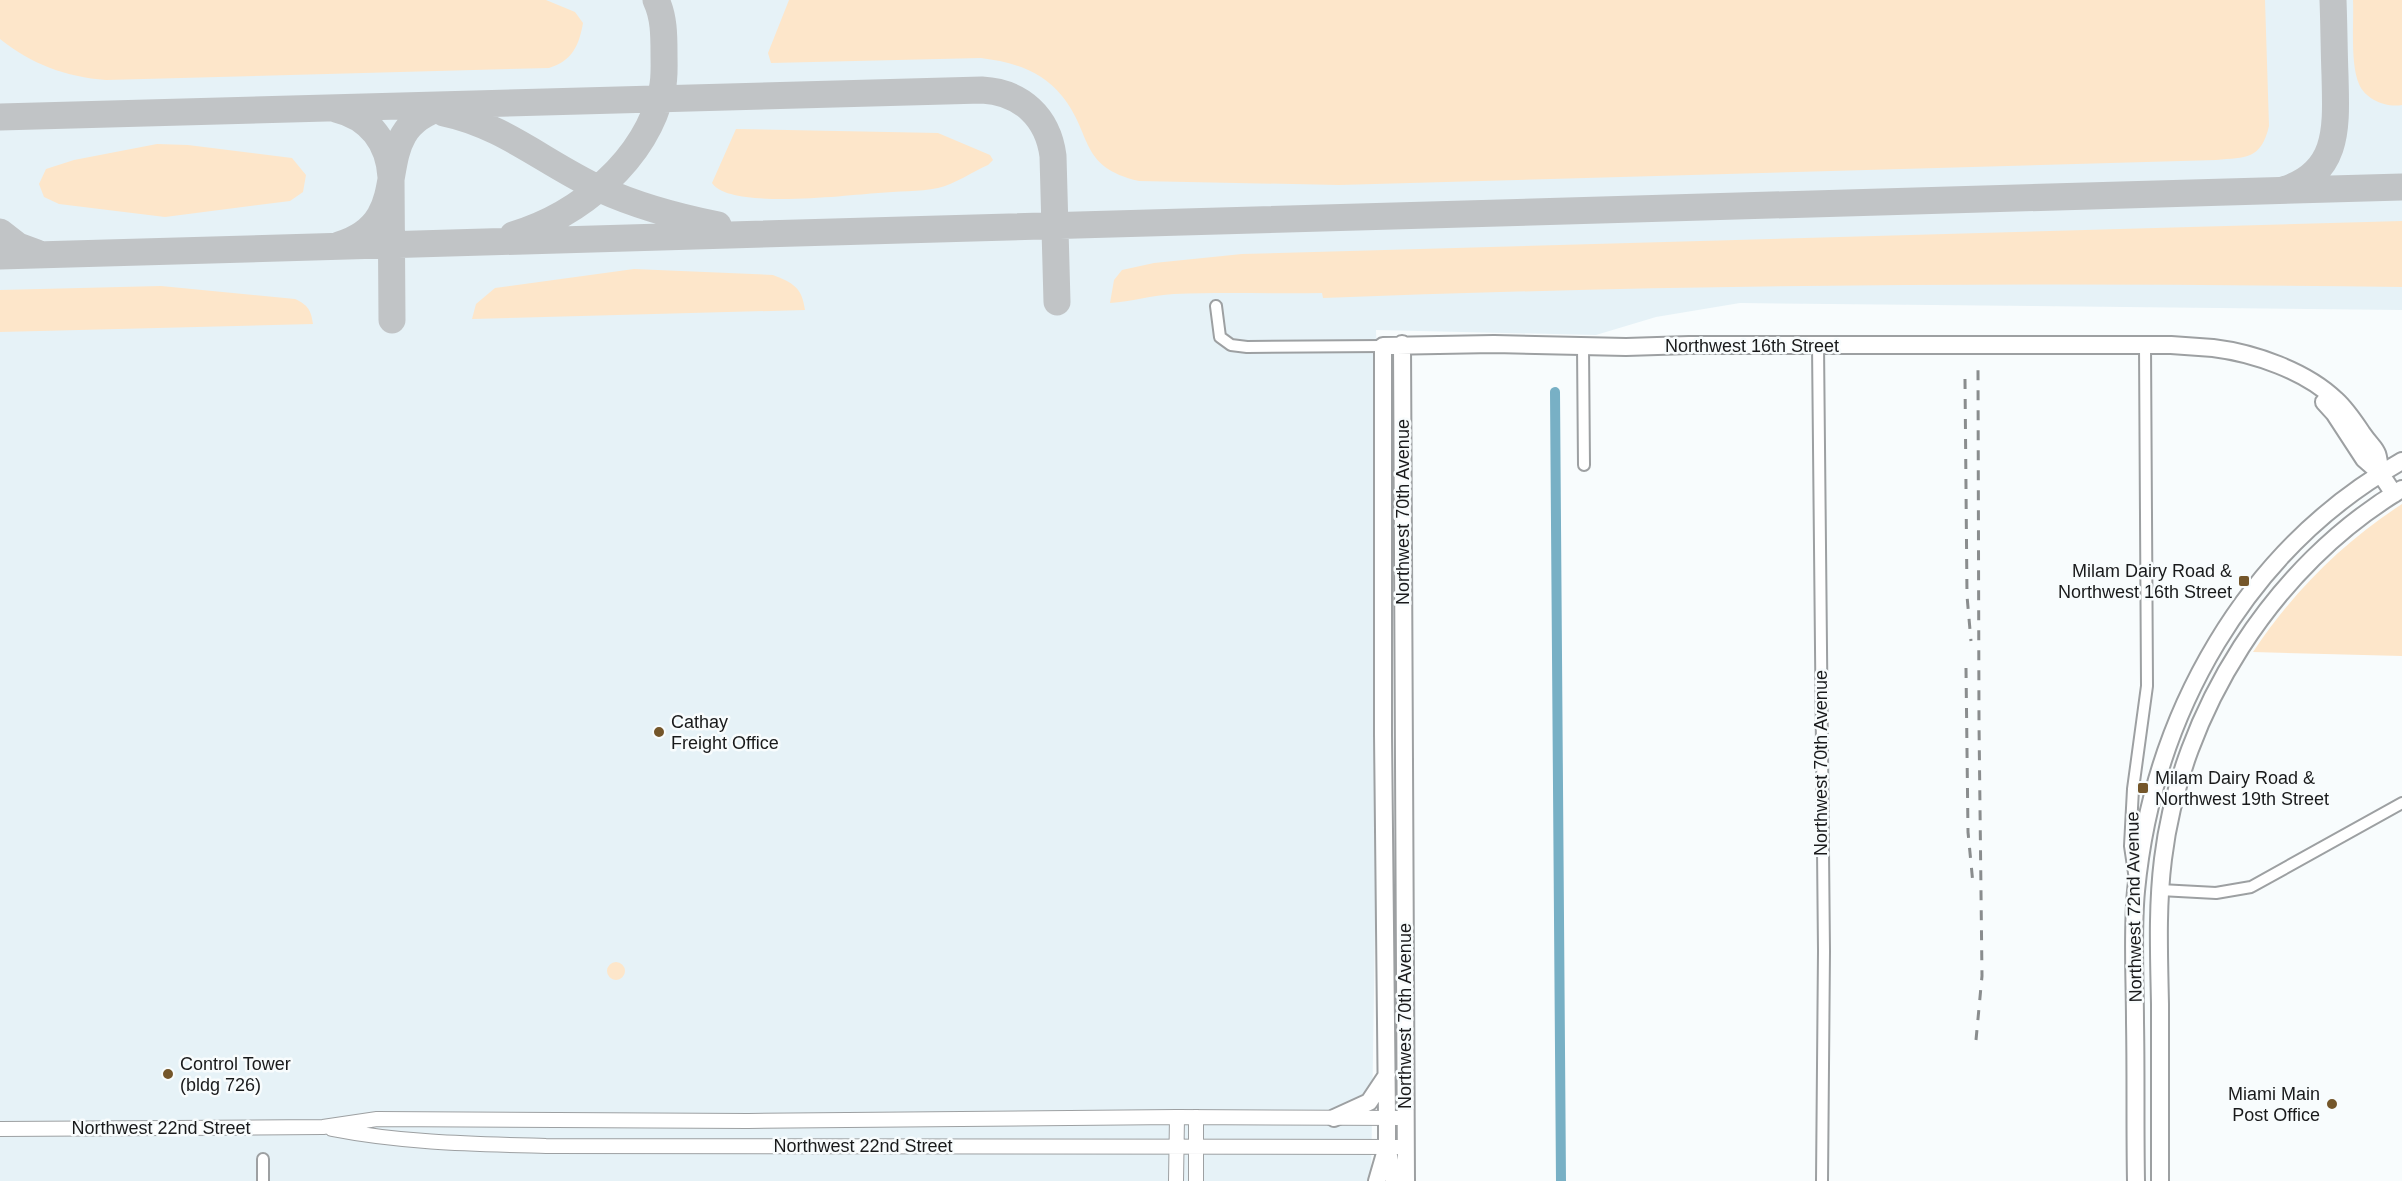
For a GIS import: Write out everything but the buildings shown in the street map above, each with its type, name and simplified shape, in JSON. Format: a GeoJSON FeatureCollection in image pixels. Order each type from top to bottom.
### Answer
{"type":"FeatureCollection","features":[{"type":"Feature","properties":{"kind":"main road","name":"Northwest 70th Avenue"},"geometry":{"type":"LineString","coordinates":[[1402,345],[1406,1181]]}},
{"type":"Feature","properties":{"kind":"main road","name":"Northwest 16th Street"},"geometry":{"type":"LineString","coordinates":[[1383,346],[2145,345],[2195,346],[2231,350],[2276,363],[2312,384],[2364,459],[2398,491]]}},
{"type":"Feature","properties":{"kind":"main road","name":"Northwest 70th Avenue"},"geometry":{"type":"LineString","coordinates":[[1383,346],[1383,734],[1387,1146]]}},
{"type":"Feature","properties":{"kind":"main road"},"geometry":{"type":"LineString","coordinates":[[2160,890],[2137,888],[2147,826],[2162,767],[2182,708],[2202,666],[2236,612],[2271,568],[2324,516],[2380,473],[2402,461]]}},
{"type":"Feature","properties":{"kind":"main road","name":"Northwest 72nd Avenue"},"geometry":{"type":"LineString","coordinates":[[2160,1173],[2160,890],[2168,829],[2186,763],[2209,707],[2235,657],[2256,627],[2296,576],[2346,530],[2398,491]]}},
{"type":"Feature","properties":{"kind":"main road","name":"Northwest 72nd Avenue"},"geometry":{"type":"LineString","coordinates":[[2136,1181],[2137,888]]}},
{"type":"Feature","properties":{"kind":"main road"},"geometry":{"type":"LineString","coordinates":[[2135,986],[2144,1004],[2160,1026]]}},
{"type":"Feature","properties":{"kind":"main road"},"geometry":{"type":"LineString","coordinates":[[1334,1118],[1369,1102],[1387,1074]]}},
{"type":"Feature","properties":{"kind":"main road"},"geometry":{"type":"LineString","coordinates":[[1377,1181],[1387,1146]]}},
{"type":"Feature","properties":{"kind":"main road"},"geometry":{"type":"LineString","coordinates":[[1387,1146],[1394,1181]]}},
{"type":"Feature","properties":{"kind":"main road"},"geometry":{"type":"LineString","coordinates":[[2136,1164],[2160,1173]]}},
{"type":"Feature","properties":{"kind":"street","name":"Northwest 16th Street"},"geometry":{"type":"LineString","coordinates":[[1216,306],[1220,337],[1231,345],[1247,347],[1383,346]]}},
{"type":"Feature","properties":{"kind":"street","name":"Northwest 70th Avenue"},"geometry":{"type":"LineString","coordinates":[[1818,345],[1824,951],[1822,1181]]}},
{"type":"Feature","properties":{"kind":"street","name":"Northwest 72nd Avenue"},"geometry":{"type":"LineString","coordinates":[[2137,888],[2130,846],[2135,763],[2147,686],[2145,345]]}},
{"type":"Feature","properties":{"kind":"street"},"geometry":{"type":"LineString","coordinates":[[1583,347],[1584,465]]}},
{"type":"Feature","properties":{"kind":"street"},"geometry":{"type":"LineString","coordinates":[[2160,890],[2210,893],[2229,892],[2251,886],[2402,803]]}},
{"type":"Feature","properties":{"kind":"street"},"geometry":{"type":"LineString","coordinates":[[1176,1181],[1178,1117]]}},
{"type":"Feature","properties":{"kind":"street","name":"Northwest 22nd Street"},"geometry":{"type":"LineString","coordinates":[[0,1129],[323,1127],[377,1119],[760,1121],[1178,1117],[1406,1118]]}},
{"type":"Feature","properties":{"kind":"street"},"geometry":{"type":"LineString","coordinates":[[1196,1117],[1196,1181]]}},
{"type":"Feature","properties":{"kind":"street","name":"Northwest 22nd Street"},"geometry":{"type":"LineString","coordinates":[[323,1127],[377,1138],[469,1144],[1406,1147]]}},
{"type":"Feature","properties":{"kind":"street"},"geometry":{"type":"LineString","coordinates":[[263,1159],[263,1181]]}},
{"type":"Feature","properties":{"kind":"shaded area"},"geometry":{"type":"Polygon","coordinates":[[[0,0],[2402,0],[2402,310],[1740,303],[1656,317],[1596,335],[1376,330],[1382,484],[1371,1181],[0,1181],[0,0]]]}},
{"type":"Feature","properties":{"kind":"shaded area"},"geometry":{"type":"Polygon","coordinates":[[[0,0],[546,0],[575,12],[583,23],[577,46],[569,57],[549,68],[106,80],[77,76],[50,68],[24,56],[0,39],[0,0]]]}},
{"type":"Feature","properties":{"kind":"shaded area"},"geometry":{"type":"Polygon","coordinates":[[[789,0],[2265,0],[2269,126],[2262,145],[2251,155],[2216,160],[1339,185],[1139,181],[1119,175],[1096,158],[1072,110],[1062,96],[1045,80],[1015,65],[981,58],[771,63],[768,53],[789,0]]]}},
{"type":"Feature","properties":{"kind":"shaded area"},"geometry":{"type":"Polygon","coordinates":[[[2353,0],[2402,0],[2402,105],[2383,104],[2366,94],[2359,84],[2353,55],[2353,0]]]}},
{"type":"Feature","properties":{"kind":"shaded area"},"geometry":{"type":"Polygon","coordinates":[[[736,129],[938,133],[990,155],[993,160],[957,181],[931,189],[817,198],[764,199],[723,191],[712,183],[736,129]]]}},
{"type":"Feature","properties":{"kind":"shaded area"},"geometry":{"type":"Polygon","coordinates":[[[157,144],[188,145],[292,158],[306,175],[303,192],[290,201],[165,217],[59,204],[44,197],[39,184],[46,169],[74,160],[157,144]]]}},
{"type":"Feature","properties":{"kind":"shaded area"},"geometry":{"type":"Polygon","coordinates":[[[2402,221],[2402,287],[1862,285],[1323,298],[1322,293],[1211,293],[1166,295],[1110,303],[1114,280],[1122,270],[1154,263],[1242,254],[2402,221]]]}},
{"type":"Feature","properties":{"kind":"shaded area"},"geometry":{"type":"Polygon","coordinates":[[[634,269],[773,275],[799,291],[805,310],[472,319],[476,304],[495,288],[634,269]]]}},
{"type":"Feature","properties":{"kind":"shaded area"},"geometry":{"type":"Polygon","coordinates":[[[161,286],[295,299],[308,308],[313,324],[0,332],[0,290],[161,286]]]}},
{"type":"Feature","properties":{"kind":"shaded area"},"geometry":{"type":"Polygon","coordinates":[[[2402,504],[2402,656],[2253,652],[2285,609],[2320,570],[2359,535],[2402,504]]]}},
{"type":"Feature","properties":{"kind":"shaded area"},"geometry":{"type":"Polygon","coordinates":[[[616,962],[622,965],[625,971],[622,977],[616,980],[610,977],[607,971],[610,965],[616,962]]]}},
{"type":"Feature","properties":{"kind":"waterway"},"geometry":{"type":"LineString","coordinates":[[1555,392],[1561,1181]]}},
{"type":"Feature","properties":{"kind":"taxiway"},"geometry":{"type":"LineString","coordinates":[[513,235],[538,226],[585,199],[607,181],[641,139],[654,116],[664,81],[663,26],[656,0]]}},
{"type":"Feature","properties":{"kind":"taxiway"},"geometry":{"type":"LineString","coordinates":[[2283,190],[2302,182],[2316,172],[2331,144],[2335,111],[2333,0]]}},
{"type":"Feature","properties":{"kind":"taxiway"},"geometry":{"type":"LineString","coordinates":[[0,117],[982,90],[996,92],[1020,101],[1030,109],[1039,119],[1050,142],[1053,156],[1057,302]]}},
{"type":"Feature","properties":{"kind":"taxiway"},"geometry":{"type":"LineString","coordinates":[[339,245],[365,233],[380,216],[388,196],[396,154],[403,135],[418,119],[443,107]]}},
{"type":"Feature","properties":{"kind":"taxiway"},"geometry":{"type":"LineString","coordinates":[[336,109],[359,118],[368,125],[376,133],[386,153],[391,177],[392,320]]}},
{"type":"Feature","properties":{"kind":"taxiway"},"geometry":{"type":"LineString","coordinates":[[444,113],[486,126],[580,179],[628,201],[718,225]]}},
{"type":"Feature","properties":{"kind":"taxiway"},"geometry":{"type":"LineString","coordinates":[[0,256],[2402,187]]}},
{"type":"Feature","properties":{"kind":"taxiway"},"geometry":{"type":"LineString","coordinates":[[0,232],[18,246],[37,253]]}},
{"type":"Feature","properties":{"kind":"railway"},"geometry":{"type":"LineString","coordinates":[[1976,1040],[1982,976],[1978,369]]}},
{"type":"Feature","properties":{"kind":"railway"},"geometry":{"type":"LineString","coordinates":[[1965,379],[1967,596],[1971,641]]}},
{"type":"Feature","properties":{"kind":"railway"},"geometry":{"type":"LineString","coordinates":[[1966,668],[1968,832],[1973,884]]}},
{"type":"Feature","properties":{"kind":"place","name":"Milam Dairy Road & Northwest 16th Street"},"geometry":{"type":"Point","coordinates":[2244,581]}},
{"type":"Feature","properties":{"kind":"place","name":"Cathay Freight Office"},"geometry":{"type":"Point","coordinates":[659,732]}},
{"type":"Feature","properties":{"kind":"place","name":"Milam Dairy Road & Northwest 19th Street"},"geometry":{"type":"Point","coordinates":[2143,788]}},
{"type":"Feature","properties":{"kind":"place","name":"Control Tower (bldg 726)"},"geometry":{"type":"Point","coordinates":[168,1074]}},
{"type":"Feature","properties":{"kind":"place","name":"Miami Main Post Office"},"geometry":{"type":"Point","coordinates":[2332,1104]}}]}
